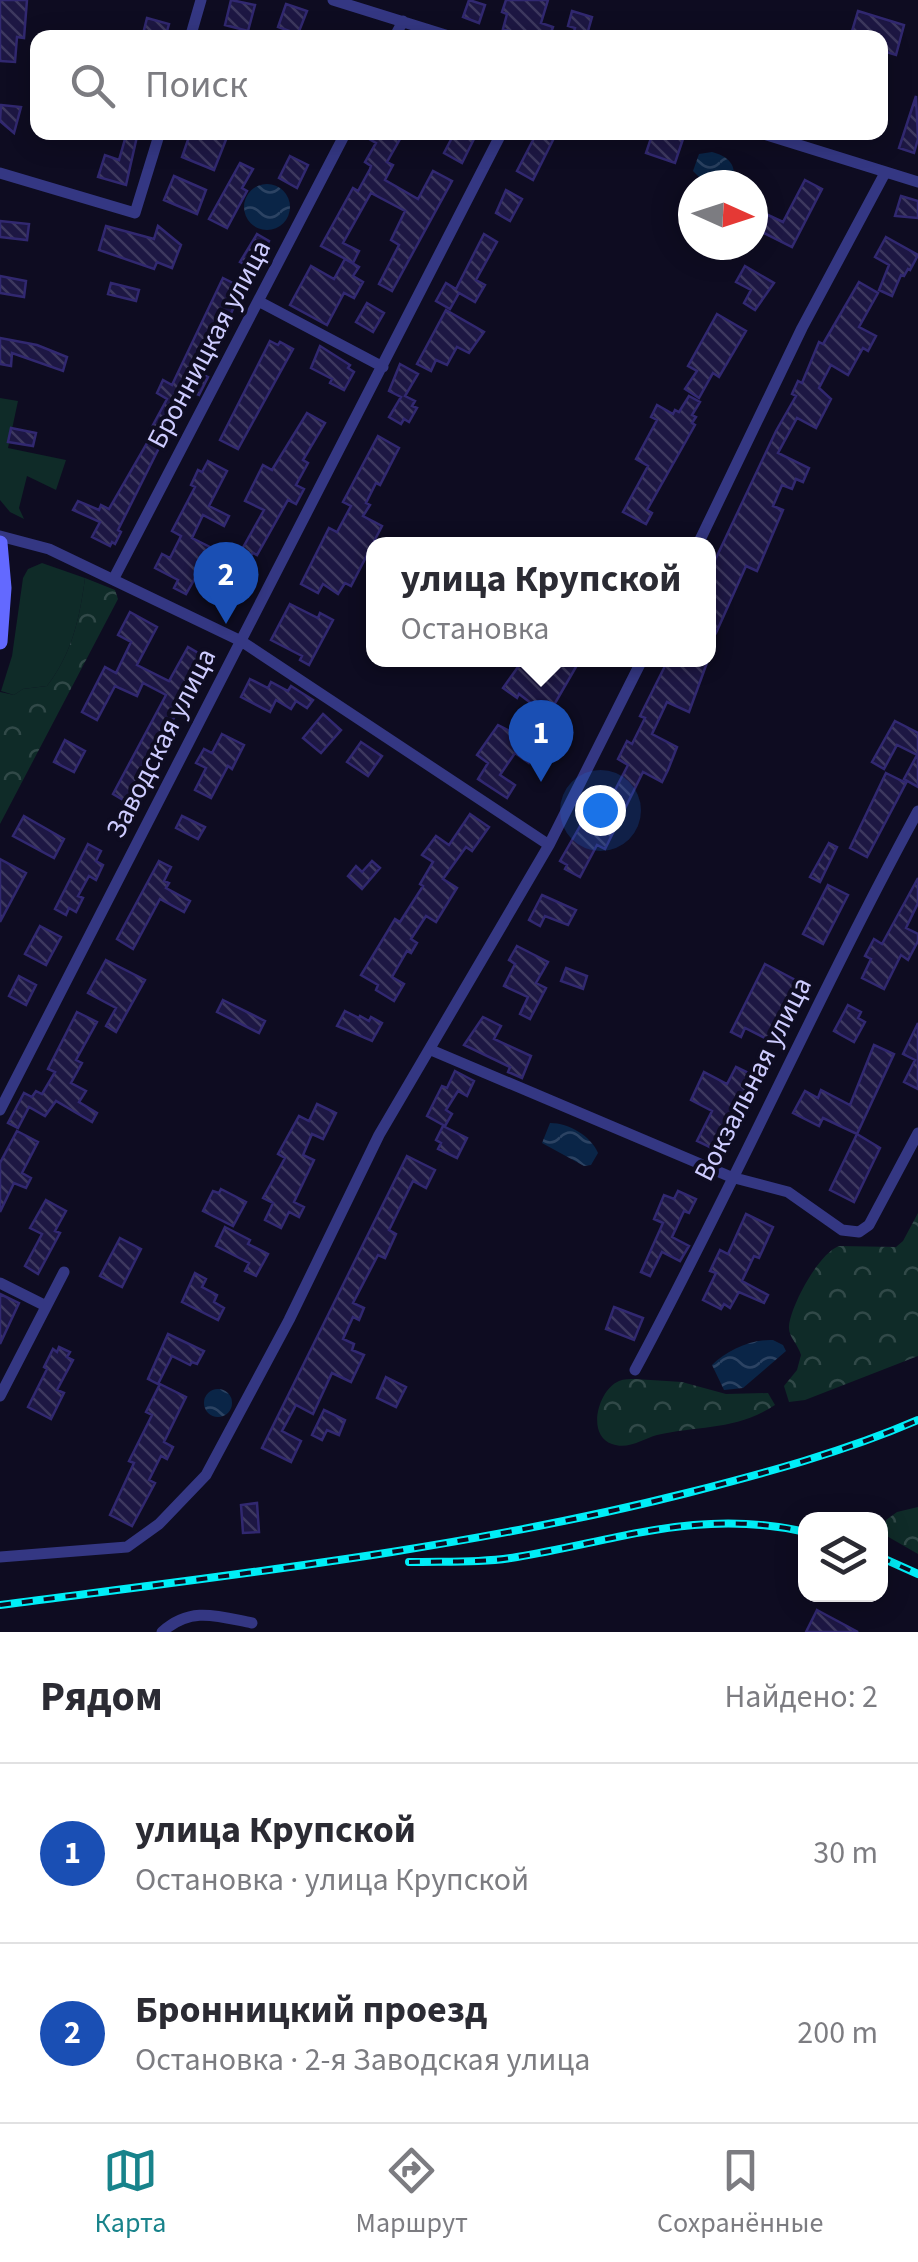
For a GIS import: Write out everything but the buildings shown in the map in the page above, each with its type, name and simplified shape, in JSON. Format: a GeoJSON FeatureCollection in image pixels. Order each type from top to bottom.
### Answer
{"type":"FeatureCollection","features":[{"type":"Feature","properties":{"kind":"main road"},"geometry":{"type":"LineString","coordinates":[[0,539],[4,588],[0,642]]}},
{"type":"Feature","properties":{"kind":"street"},"geometry":{"type":"LineString","coordinates":[[192,30],[201,0]]}},
{"type":"Feature","properties":{"kind":"street"},"geometry":{"type":"LineString","coordinates":[[333,0],[431,30]]}},
{"type":"Feature","properties":{"kind":"street"},"geometry":{"type":"LineString","coordinates":[[398,30],[403,21]]}},
{"type":"Feature","properties":{"kind":"street"},"geometry":{"type":"LineString","coordinates":[[0,173],[135,213],[158,140]]}},
{"type":"Feature","properties":{"kind":"street","name":"Бронницкая улица"},"geometry":{"type":"LineString","coordinates":[[114,578],[342,140]]}},
{"type":"Feature","properties":{"kind":"street","name":"Заводская улица"},"geometry":{"type":"LineString","coordinates":[[0,1110],[498,140]]}},
{"type":"Feature","properties":{"kind":"street"},"geometry":{"type":"LineString","coordinates":[[783,140],[918,182]]}},
{"type":"Feature","properties":{"kind":"street"},"geometry":{"type":"LineString","coordinates":[[701,537],[802,328],[885,172]]}},
{"type":"Feature","properties":{"kind":"street"},"geometry":{"type":"LineString","coordinates":[[260,302],[383,368]]}},
{"type":"Feature","properties":{"kind":"street"},"geometry":{"type":"LineString","coordinates":[[0,539],[49,549],[242,641],[549,845]]}},
{"type":"Feature","properties":{"kind":"street"},"geometry":{"type":"LineString","coordinates":[[0,1556],[127,1547],[159,1524],[206,1475],[289,1320],[378,1135],[549,845],[638,667]]}},
{"type":"Feature","properties":{"kind":"street","name":"Вокзальная улица"},"geometry":{"type":"LineString","coordinates":[[634,1370],[686,1275],[731,1177],[918,811]]}},
{"type":"Feature","properties":{"kind":"street"},"geometry":{"type":"LineString","coordinates":[[431,1050],[731,1177],[788,1192],[842,1230],[859,1232],[869,1225],[918,1133]]}},
{"type":"Feature","properties":{"kind":"street"},"geometry":{"type":"LineString","coordinates":[[0,1396],[64,1272]]}},
{"type":"Feature","properties":{"kind":"street"},"geometry":{"type":"LineString","coordinates":[[0,1283],[46,1306]]}},
{"type":"Feature","properties":{"kind":"street"},"geometry":{"type":"LineString","coordinates":[[162,1632],[178,1617],[210,1614],[252,1623]]}},
{"type":"Feature","properties":{"kind":"green space"},"geometry":{"type":"Polygon","coordinates":[[[0,398],[18,401],[8,448],[66,460],[56,490],[27,476],[19,508],[24,519],[10,512],[0,500],[0,398]]]}},
{"type":"Feature","properties":{"kind":"green space"},"geometry":{"type":"Polygon","coordinates":[[[42,563],[85,578],[80,607],[69,648],[47,686],[23,689],[14,695],[1,691],[12,656],[23,578],[28,569],[42,563]]]}},
{"type":"Feature","properties":{"kind":"green space"},"geometry":{"type":"Polygon","coordinates":[[[85,578],[115,590],[118,599],[0,824],[0,692],[14,695],[23,689],[47,686],[74,635],[85,578]]]}},
{"type":"Feature","properties":{"kind":"green space"},"geometry":{"type":"Polygon","coordinates":[[[918,1213],[918,1356],[805,1400],[789,1402],[784,1386],[797,1370],[801,1355],[789,1326],[800,1293],[815,1269],[839,1246],[896,1247],[918,1213]]]}},
{"type":"Feature","properties":{"kind":"green space"},"geometry":{"type":"Polygon","coordinates":[[[621,1380],[682,1382],[726,1394],[768,1393],[775,1405],[731,1423],[657,1435],[618,1446],[599,1432],[598,1412],[612,1386],[621,1380]]]}},
{"type":"Feature","properties":{"kind":"green space"},"geometry":{"type":"Polygon","coordinates":[[[918,1507],[918,1554],[888,1537],[888,1519],[918,1507]]]}},
{"type":"Feature","properties":{"kind":"water"},"geometry":{"type":"Polygon","coordinates":[[[712,152],[725,158],[733,170],[693,170],[699,154],[712,152]]]}},
{"type":"Feature","properties":{"kind":"water"},"geometry":{"type":"Polygon","coordinates":[[[267,184],[283,191],[290,207],[283,223],[267,230],[251,223],[244,207],[251,191],[267,184]]]}},
{"type":"Feature","properties":{"kind":"water"},"geometry":{"type":"Polygon","coordinates":[[[550,1123],[572,1128],[590,1141],[598,1153],[591,1165],[584,1166],[542,1143],[550,1123]]]}},
{"type":"Feature","properties":{"kind":"water"},"geometry":{"type":"Polygon","coordinates":[[[773,1340],[786,1351],[743,1388],[724,1390],[712,1365],[740,1346],[773,1340]]]}},
{"type":"Feature","properties":{"kind":"water"},"geometry":{"type":"Polygon","coordinates":[[[218,1389],[228,1393],[232,1403],[228,1413],[218,1417],[208,1413],[204,1403],[208,1393],[218,1389]]]}},
{"type":"Feature","properties":{"kind":"railway"},"geometry":{"type":"LineString","coordinates":[[0,1605],[431,1546],[602,1513],[746,1478],[833,1452],[918,1420]]}},
{"type":"Feature","properties":{"kind":"railway"},"geometry":{"type":"LineString","coordinates":[[409,1562],[504,1559],[695,1525],[730,1523],[798,1531]]}},
{"type":"Feature","properties":{"kind":"railway"},"geometry":{"type":"LineString","coordinates":[[888,1561],[918,1574]]}},
{"type":"Feature","properties":{"kind":"place","name":"Бронницкий проезд"},"geometry":{"type":"Point","coordinates":[226,624]}},
{"type":"Feature","properties":{"kind":"place","name":"улица Крупской"},"geometry":{"type":"Point","coordinates":[541,782]}}]}
